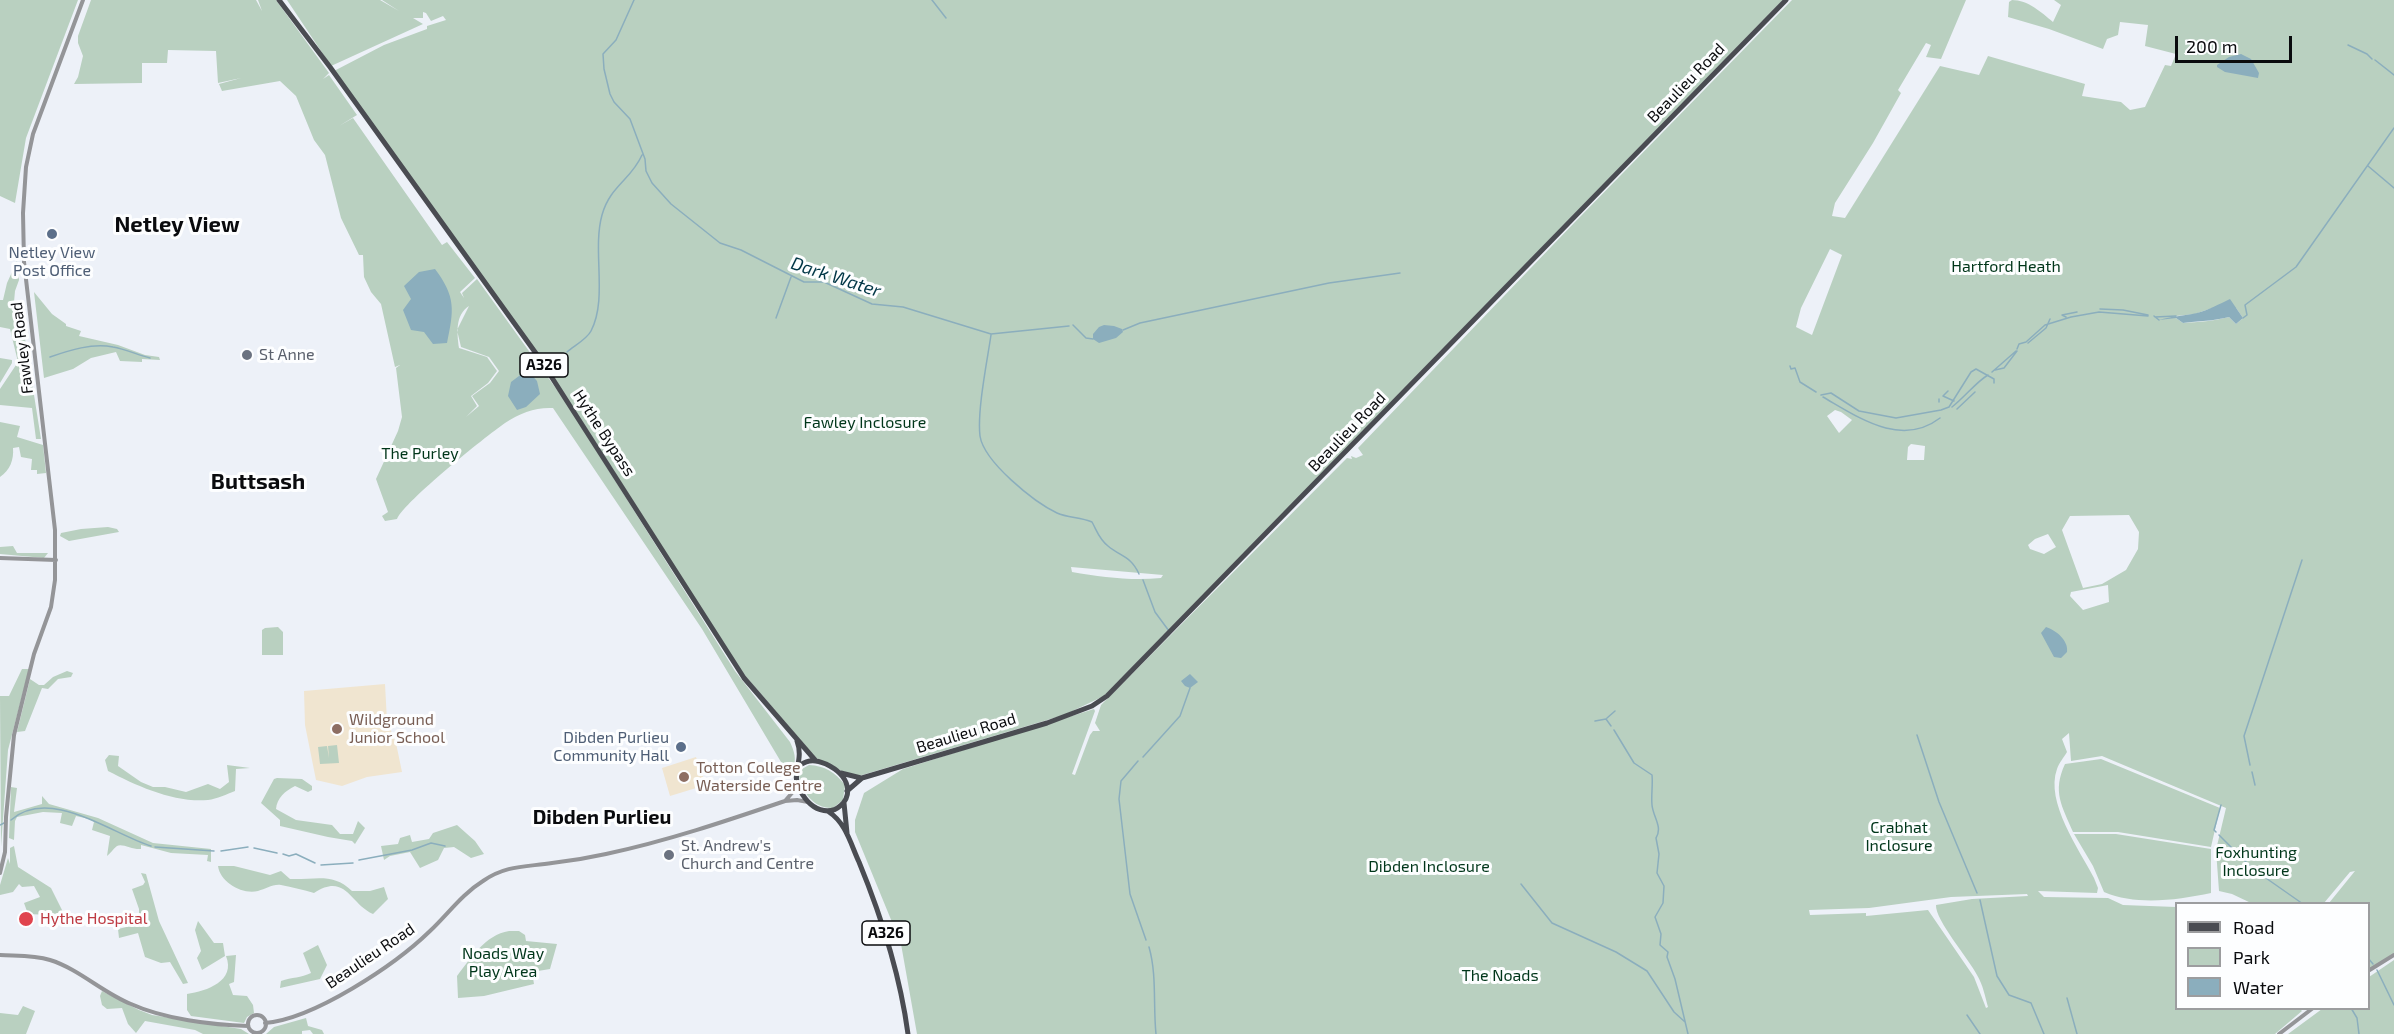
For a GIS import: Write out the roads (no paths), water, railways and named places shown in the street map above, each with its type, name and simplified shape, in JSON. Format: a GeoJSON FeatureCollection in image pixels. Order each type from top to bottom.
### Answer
{"type":"FeatureCollection","features":[{"type":"Feature","properties":{"kind":"main road","name":"Hythe Bypass"},"geometry":{"type":"LineString","coordinates":[[279,0],[330,67],[540,359],[744,678],[815,760]]}},
{"type":"Feature","properties":{"kind":"main road","name":"Beaulieu Road"},"geometry":{"type":"LineString","coordinates":[[847,791],[862,778],[1047,723],[1092,706],[1107,696],[1786,0]]}},
{"type":"Feature","properties":{"kind":"main road"},"geometry":{"type":"LineString","coordinates":[[796,738],[800,752],[800,765],[796,776],[798,785],[810,803],[829,812],[837,810],[844,803],[847,791],[846,781],[839,773],[815,760],[800,765]]}},
{"type":"Feature","properties":{"kind":"main road","name":"Beaulieu Road"},"geometry":{"type":"LineString","coordinates":[[839,773],[862,778]]}},
{"type":"Feature","properties":{"kind":"main road","name":"A326"},"geometry":{"type":"LineString","coordinates":[[844,803],[848,837]]}},
{"type":"Feature","properties":{"kind":"main road","name":"A326"},"geometry":{"type":"LineString","coordinates":[[829,812],[840,822],[848,837],[889,941],[901,986],[908,1034]]}},
{"type":"Feature","properties":{"kind":"street","name":"Fawley Road"},"geometry":{"type":"LineString","coordinates":[[0,873],[5,852],[14,735],[34,654],[51,607],[56,560],[24,262],[23,213],[26,167],[33,134],[83,0]]}},
{"type":"Feature","properties":{"kind":"street"},"geometry":{"type":"LineString","coordinates":[[0,558],[56,560]]}},
{"type":"Feature","properties":{"kind":"street"},"geometry":{"type":"LineString","coordinates":[[785,801],[798,785]]}},
{"type":"Feature","properties":{"kind":"street","name":"Beaulieu Road"},"geometry":{"type":"LineString","coordinates":[[265,1023],[293,1017],[333,999],[366,979],[413,947],[465,894],[496,874],[519,866],[578,860],[645,845],[710,827],[785,801],[801,800],[810,803]]}},
{"type":"Feature","properties":{"kind":"street"},"geometry":{"type":"LineString","coordinates":[[0,955],[52,961],[130,1004],[157,1013],[248,1026],[253,1032],[259,1033],[265,1028],[265,1023],[261,1017],[254,1016],[248,1026]]}},
{"type":"Feature","properties":{"kind":"street"},"geometry":{"type":"LineString","coordinates":[[2370,970],[2394,955]]}},
{"type":"Feature","properties":{"kind":"street"},"geometry":{"type":"LineString","coordinates":[[2279,1034],[2311,1010]]}},
{"type":"Feature","properties":{"kind":"water"},"geometry":{"type":"Polygon","coordinates":[[[2241,54],[2251,59],[2259,73],[2258,78],[2225,72],[2217,67],[2229,57],[2241,54]]]}},
{"type":"Feature","properties":{"kind":"water"},"geometry":{"type":"Polygon","coordinates":[[[435,269],[447,288],[452,312],[447,343],[433,344],[424,332],[411,330],[403,310],[411,299],[404,286],[419,272],[435,269]]]}},
{"type":"Feature","properties":{"kind":"water"},"geometry":{"type":"Polygon","coordinates":[[[2230,299],[2243,318],[2236,324],[2229,317],[2183,323],[2176,318],[2159,320],[2201,312],[2230,299]]]}},
{"type":"Feature","properties":{"kind":"water"},"geometry":{"type":"Polygon","coordinates":[[[1104,325],[1114,326],[1122,329],[1123,332],[1116,338],[1099,343],[1093,339],[1093,334],[1104,325]]]}},
{"type":"Feature","properties":{"kind":"water"},"geometry":{"type":"Polygon","coordinates":[[[527,370],[537,381],[540,394],[526,407],[517,410],[508,396],[511,382],[527,370]]]}},
{"type":"Feature","properties":{"kind":"water"},"geometry":{"type":"Polygon","coordinates":[[[2046,627],[2058,633],[2066,644],[2067,652],[2061,658],[2054,657],[2041,633],[2046,627]]]}},
{"type":"Feature","properties":{"kind":"water"},"geometry":{"type":"Polygon","coordinates":[[[1190,674],[1198,682],[1190,688],[1181,681],[1190,674]]]}},
{"type":"Feature","properties":{"kind":"waterway","name":"Dark Water"},"geometry":{"type":"LineString","coordinates":[[634,0],[616,40],[603,54],[610,94],[614,102],[630,119],[652,183],[671,204],[720,243],[741,250],[804,282],[824,282],[872,304],[903,307],[991,334],[1069,326]]}},
{"type":"Feature","properties":{"kind":"waterway"},"geometry":{"type":"LineString","coordinates":[[932,0],[946,18]]}},
{"type":"Feature","properties":{"kind":"waterway"},"geometry":{"type":"LineString","coordinates":[[2348,45],[2372,59]]}},
{"type":"Feature","properties":{"kind":"waterway"},"geometry":{"type":"LineString","coordinates":[[2375,60],[2394,75]]}},
{"type":"Feature","properties":{"kind":"waterway"},"geometry":{"type":"LineString","coordinates":[[2243,318],[2247,315],[2245,305],[2296,267],[2394,128]]}},
{"type":"Feature","properties":{"kind":"waterway"},"geometry":{"type":"LineString","coordinates":[[567,352],[589,334],[596,318],[599,289],[598,244],[602,215],[610,197],[642,155]]}},
{"type":"Feature","properties":{"kind":"waterway"},"geometry":{"type":"LineString","coordinates":[[2368,166],[2394,188]]}},
{"type":"Feature","properties":{"kind":"waterway"},"geometry":{"type":"LineString","coordinates":[[1123,330],[1140,323],[1329,283],[1400,273]]}},
{"type":"Feature","properties":{"kind":"waterway"},"geometry":{"type":"LineString","coordinates":[[776,318],[791,277]]}},
{"type":"Feature","properties":{"kind":"waterway"},"geometry":{"type":"LineString","coordinates":[[2100,309],[2123,310],[2148,315]]}},
{"type":"Feature","properties":{"kind":"waterway"},"geometry":{"type":"LineString","coordinates":[[2066,317],[2062,315],[2077,312]]}},
{"type":"Feature","properties":{"kind":"waterway"},"geometry":{"type":"LineString","coordinates":[[2017,349],[2019,344],[2026,342],[2045,325],[2071,317],[2099,312],[2148,316]]}},
{"type":"Feature","properties":{"kind":"waterway"},"geometry":{"type":"LineString","coordinates":[[2154,316],[2159,320]]}},
{"type":"Feature","properties":{"kind":"waterway"},"geometry":{"type":"LineString","coordinates":[[2155,317],[2176,316]]}},
{"type":"Feature","properties":{"kind":"waterway"},"geometry":{"type":"LineString","coordinates":[[2028,343],[2046,328],[2050,319]]}},
{"type":"Feature","properties":{"kind":"waterway"},"geometry":{"type":"LineString","coordinates":[[1073,325],[1086,338],[1093,339]]}},
{"type":"Feature","properties":{"kind":"waterway","name":"Dark Water"},"geometry":{"type":"LineString","coordinates":[[991,335],[979,426],[980,436],[990,457],[1011,480],[1047,508],[1065,516],[1092,522],[1102,541],[1129,560],[1139,574]]}},
{"type":"Feature","properties":{"kind":"waterway"},"geometry":{"type":"LineString","coordinates":[[50,357],[73,350],[105,346],[150,358]]}},
{"type":"Feature","properties":{"kind":"waterway"},"geometry":{"type":"LineString","coordinates":[[1992,372],[2016,351]]}},
{"type":"Feature","properties":{"kind":"waterway"},"geometry":{"type":"LineString","coordinates":[[1995,370],[2004,368],[2017,351]]}},
{"type":"Feature","properties":{"kind":"waterway"},"geometry":{"type":"LineString","coordinates":[[555,360],[564,354]]}},
{"type":"Feature","properties":{"kind":"waterway"},"geometry":{"type":"LineString","coordinates":[[1790,366],[1791,369],[1795,368],[1800,382],[1816,392]]}},
{"type":"Feature","properties":{"kind":"waterway"},"geometry":{"type":"LineString","coordinates":[[1821,395],[1831,393],[1859,411],[1896,418],[1949,407],[1971,372],[1976,369],[1994,379],[1994,383]]}},
{"type":"Feature","properties":{"kind":"waterway"},"geometry":{"type":"LineString","coordinates":[[1952,407],[1988,375]]}},
{"type":"Feature","properties":{"kind":"waterway"},"geometry":{"type":"LineString","coordinates":[[1948,391],[1943,396],[1954,401]]}},
{"type":"Feature","properties":{"kind":"waterway"},"geometry":{"type":"LineString","coordinates":[[1957,409],[1975,392]]}},
{"type":"Feature","properties":{"kind":"waterway"},"geometry":{"type":"LineString","coordinates":[[1823,397],[1865,420],[1895,430],[1925,427],[1940,418]]}},
{"type":"Feature","properties":{"kind":"waterway"},"geometry":{"type":"LineString","coordinates":[[2250,765],[2244,736],[2302,560]]}},
{"type":"Feature","properties":{"kind":"waterway","name":"Dark Water"},"geometry":{"type":"LineString","coordinates":[[1143,580],[1155,612],[1169,631]]}},
{"type":"Feature","properties":{"kind":"waterway"},"geometry":{"type":"LineString","coordinates":[[1143,757],[1180,716],[1190,688]]}},
{"type":"Feature","properties":{"kind":"waterway"},"geometry":{"type":"LineString","coordinates":[[1607,718],[1615,711]]}},
{"type":"Feature","properties":{"kind":"waterway"},"geometry":{"type":"LineString","coordinates":[[1595,721],[1606,719],[1611,726]]}},
{"type":"Feature","properties":{"kind":"waterway"},"geometry":{"type":"LineString","coordinates":[[1614,730],[1634,763],[1652,775],[1652,805],[1658,826],[1657,873],[1664,886],[1663,903],[1655,917],[1661,934],[1660,945],[1668,952],[1667,957],[1675,979],[1688,1034]]}},
{"type":"Feature","properties":{"kind":"waterway"},"geometry":{"type":"LineString","coordinates":[[1917,735],[1939,802],[1977,893]]}},
{"type":"Feature","properties":{"kind":"waterway"},"geometry":{"type":"LineString","coordinates":[[1138,761],[1121,781],[1119,799],[1130,894],[1146,940]]}},
{"type":"Feature","properties":{"kind":"waterway"},"geometry":{"type":"LineString","coordinates":[[2252,772],[2255,785]]}},
{"type":"Feature","properties":{"kind":"waterway"},"geometry":{"type":"LineString","coordinates":[[2216,832],[2214,830],[2221,805]]}},
{"type":"Feature","properties":{"kind":"waterway"},"geometry":{"type":"LineString","coordinates":[[11,820],[27,811],[44,808],[62,810],[151,846]]}},
{"type":"Feature","properties":{"kind":"waterway"},"geometry":{"type":"LineString","coordinates":[[0,825],[4,823]]}},
{"type":"Feature","properties":{"kind":"waterway"},"geometry":{"type":"LineString","coordinates":[[2219,835],[2253,869],[2300,902]]}},
{"type":"Feature","properties":{"kind":"waterway"},"geometry":{"type":"LineString","coordinates":[[359,860],[412,850],[431,843],[445,846]]}},
{"type":"Feature","properties":{"kind":"waterway"},"geometry":{"type":"LineString","coordinates":[[155,847],[214,851]]}},
{"type":"Feature","properties":{"kind":"waterway"},"geometry":{"type":"LineString","coordinates":[[221,851],[248,847]]}},
{"type":"Feature","properties":{"kind":"waterway"},"geometry":{"type":"LineString","coordinates":[[254,848],[277,853]]}},
{"type":"Feature","properties":{"kind":"waterway"},"geometry":{"type":"LineString","coordinates":[[283,854],[289,856],[296,854],[315,863]]}},
{"type":"Feature","properties":{"kind":"waterway"},"geometry":{"type":"LineString","coordinates":[[321,865],[353,863]]}},
{"type":"Feature","properties":{"kind":"waterway"},"geometry":{"type":"LineString","coordinates":[[1521,884],[1552,923],[1616,952],[1647,971],[1674,1012],[1685,1022]]}},
{"type":"Feature","properties":{"kind":"waterway"},"geometry":{"type":"LineString","coordinates":[[1980,900],[1997,976],[2009,995],[2031,1003],[2044,1034]]}},
{"type":"Feature","properties":{"kind":"waterway"},"geometry":{"type":"LineString","coordinates":[[1149,947],[1154,979],[1156,1034]]}},
{"type":"Feature","properties":{"kind":"waterway"},"geometry":{"type":"LineString","coordinates":[[2370,960],[2373,964]]}},
{"type":"Feature","properties":{"kind":"waterway"},"geometry":{"type":"LineString","coordinates":[[2377,970],[2394,1005]]}},
{"type":"Feature","properties":{"kind":"waterway"},"geometry":{"type":"LineString","coordinates":[[2067,998],[2077,1034]]}},
{"type":"Feature","properties":{"kind":"waterway"},"geometry":{"type":"LineString","coordinates":[[2352,1010],[2357,1018],[2359,1034]]}},
{"type":"Feature","properties":{"kind":"waterway"},"geometry":{"type":"LineString","coordinates":[[1967,1015],[1980,1034]]}},
{"type":"Feature","properties":{"kind":"place","name":"Netley View Post Office"},"geometry":{"type":"Point","coordinates":[52,234]}},
{"type":"Feature","properties":{"kind":"place","name":"St Anne"},"geometry":{"type":"Point","coordinates":[247,355]}},
{"type":"Feature","properties":{"kind":"place","name":"Wildground Junior School"},"geometry":{"type":"Point","coordinates":[337,729]}},
{"type":"Feature","properties":{"kind":"place","name":"Dibden Purlieu Community Hall"},"geometry":{"type":"Point","coordinates":[681,747]}},
{"type":"Feature","properties":{"kind":"place","name":"Totton College Waterside Centre"},"geometry":{"type":"Point","coordinates":[684,777]}},
{"type":"Feature","properties":{"kind":"place","name":"St. Andrew's Church and Centre"},"geometry":{"type":"Point","coordinates":[669,855]}},
{"type":"Feature","properties":{"kind":"place","name":"Hythe Hospital"},"geometry":{"type":"Point","coordinates":[26,919]}},
{"type":"Feature","properties":{"kind":"district","name":"Netley View"},"geometry":{"type":"Point","coordinates":[177,225]}},
{"type":"Feature","properties":{"kind":"district","name":"Buttsash"},"geometry":{"type":"Point","coordinates":[258,482]}},
{"type":"Feature","properties":{"kind":"district","name":"Dibden Purlieu"},"geometry":{"type":"Point","coordinates":[602,817]}},
{"type":"Feature","properties":{"kind":"park label","name":"Hartford Heath"},"geometry":{"type":"Point","coordinates":[2006,267]}},
{"type":"Feature","properties":{"kind":"park label","name":"Fawley Inclosure"},"geometry":{"type":"Point","coordinates":[865,423]}},
{"type":"Feature","properties":{"kind":"park label","name":"The Purley"},"geometry":{"type":"Point","coordinates":[420,454]}},
{"type":"Feature","properties":{"kind":"park label","name":"Crabhat Inclosure"},"geometry":{"type":"Point","coordinates":[1899,837]}},
{"type":"Feature","properties":{"kind":"park label","name":"Foxhunting Inclosure"},"geometry":{"type":"Point","coordinates":[2256,862]}},
{"type":"Feature","properties":{"kind":"park label","name":"Dibden Inclosure"},"geometry":{"type":"Point","coordinates":[1429,867]}},
{"type":"Feature","properties":{"kind":"park label","name":"Noads Way Play Area"},"geometry":{"type":"Point","coordinates":[503,963]}},
{"type":"Feature","properties":{"kind":"park label","name":"The Noads"},"geometry":{"type":"Point","coordinates":[1500,976]}}]}
